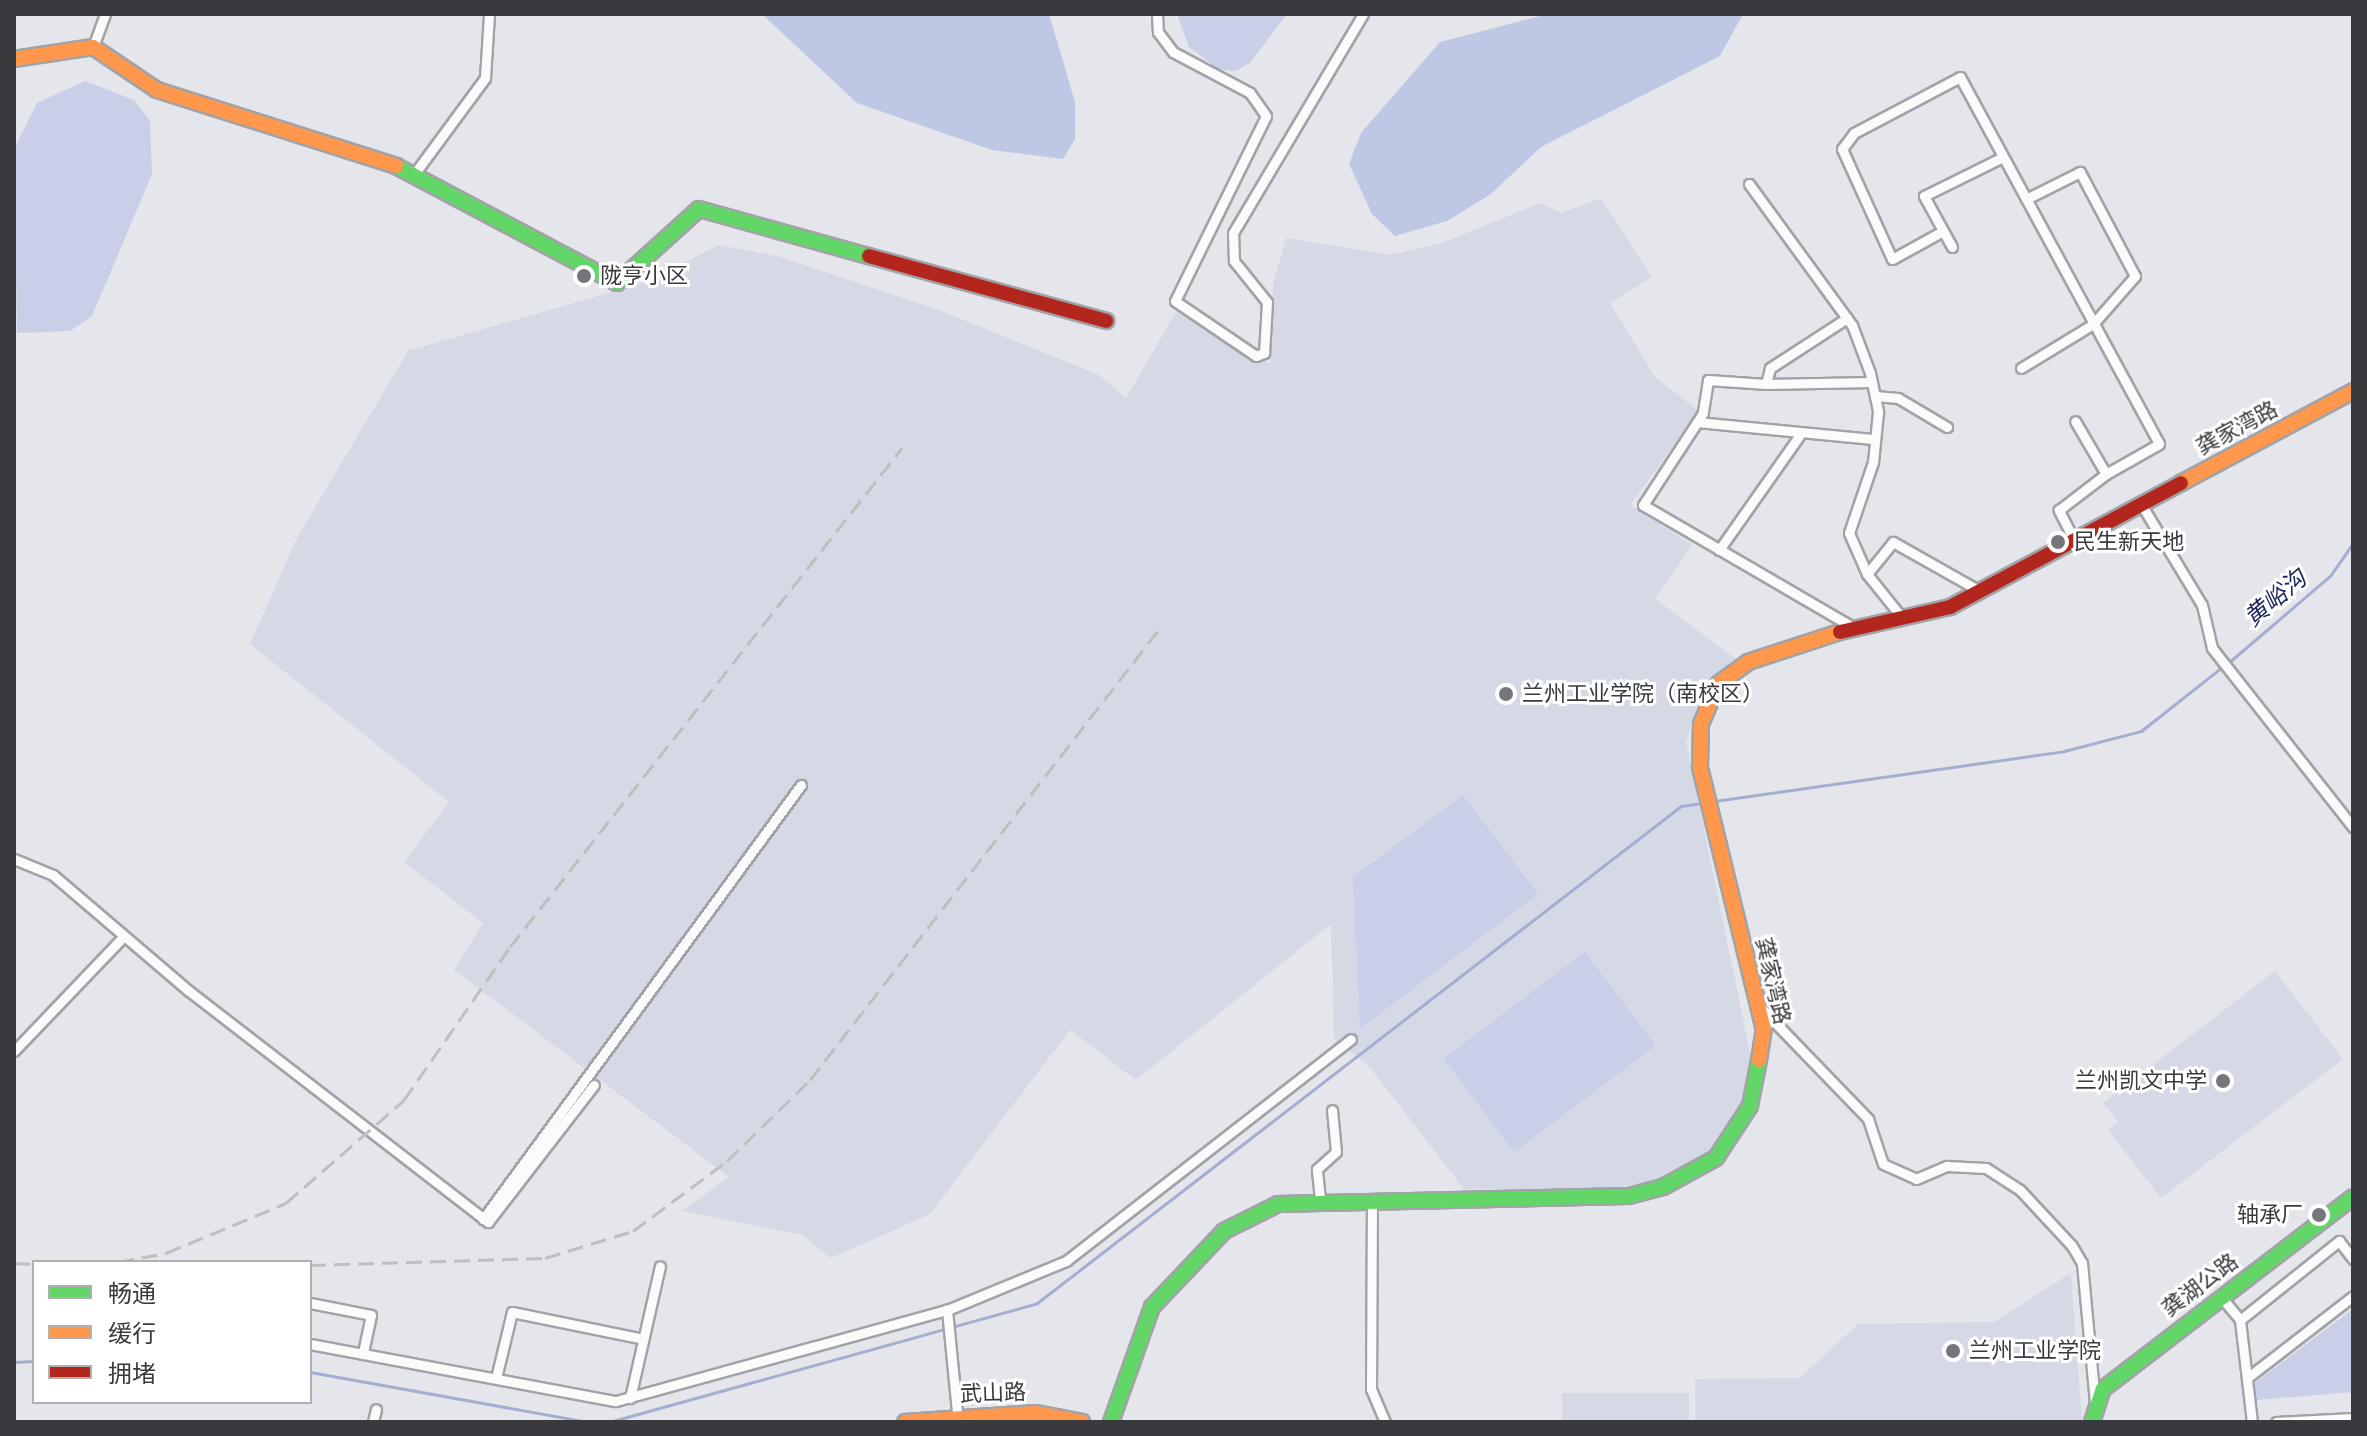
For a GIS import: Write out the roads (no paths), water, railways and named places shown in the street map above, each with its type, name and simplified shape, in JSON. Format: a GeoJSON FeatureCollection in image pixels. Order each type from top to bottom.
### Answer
{"type":"FeatureCollection","features":[{"type":"Feature","properties":{"kind":"street"},"geometry":{"type":"LineString","coordinates":[[93,47],[105,14]]}},
{"type":"Feature","properties":{"kind":"street"},"geometry":{"type":"LineString","coordinates":[[412,177],[485,78],[489,14]]}},
{"type":"Feature","properties":{"kind":"street"},"geometry":{"type":"LineString","coordinates":[[1157,14],[1158,32],[1173,52],[1250,93],[1266,116],[1175,301],[1256,356],[1264,353],[1267,302],[1234,261],[1233,233],[1363,14]]}},
{"type":"Feature","properties":{"kind":"street"},"geometry":{"type":"LineString","coordinates":[[14,59],[93,47],[157,90],[380,158],[617,283],[699,209],[1106,321]]}},
{"type":"Feature","properties":{"kind":"street"},"geometry":{"type":"LineString","coordinates":[[1943,231],[1892,259],[1844,162],[1848,137],[1960,77],[2159,444],[2106,474],[2059,510],[2074,540]]}},
{"type":"Feature","properties":{"kind":"street"},"geometry":{"type":"LineString","coordinates":[[1952,247],[1924,196],[2003,157]]}},
{"type":"Feature","properties":{"kind":"street"},"geometry":{"type":"LineString","coordinates":[[2021,368],[2093,324],[2135,276],[2080,172],[2026,199]]}},
{"type":"Feature","properties":{"kind":"street"},"geometry":{"type":"LineString","coordinates":[[1749,184],[1847,318],[1872,382],[1875,439],[1849,533],[1867,574],[1903,619]]}},
{"type":"Feature","properties":{"kind":"street"},"geometry":{"type":"LineString","coordinates":[[1766,384],[1770,368],[1847,318]]}},
{"type":"Feature","properties":{"kind":"street"},"geometry":{"type":"LineString","coordinates":[[1854,628],[1643,505],[1697,422],[1708,380],[1766,384],[1872,382]]}},
{"type":"Feature","properties":{"kind":"street","name":"龚家湾路"},"geometry":{"type":"LineString","coordinates":[[1111,1422],[1132,1347],[1188,1261],[1224,1231],[1278,1204],[1320,1199],[1629,1196],[1692,1174],[1716,1158],[1750,1106],[1763,1059],[1757,1004],[1704,787],[1697,744],[1718,684],[1748,662],[1854,628],[1903,619],[1980,591],[2353,391]]}},
{"type":"Feature","properties":{"kind":"street"},"geometry":{"type":"LineString","coordinates":[[1875,396],[1898,398],[1947,427]]}},
{"type":"Feature","properties":{"kind":"street"},"geometry":{"type":"LineString","coordinates":[[2075,421],[2106,474]]}},
{"type":"Feature","properties":{"kind":"street"},"geometry":{"type":"LineString","coordinates":[[1697,422],[1799,436],[1875,439]]}},
{"type":"Feature","properties":{"kind":"street"},"geometry":{"type":"LineString","coordinates":[[1719,550],[1799,436]]}},
{"type":"Feature","properties":{"kind":"street"},"geometry":{"type":"LineString","coordinates":[[2141,504],[2202,605],[2212,648],[2353,827]]}},
{"type":"Feature","properties":{"kind":"street"},"geometry":{"type":"LineString","coordinates":[[1867,574],[1893,542],[1980,591]]}},
{"type":"Feature","properties":{"kind":"street"},"geometry":{"type":"LineString","coordinates":[[483,1219],[801,785]]}},
{"type":"Feature","properties":{"kind":"street"},"geometry":{"type":"LineString","coordinates":[[14,859],[53,875],[123,937],[488,1222],[594,1085]]}},
{"type":"Feature","properties":{"kind":"street"},"geometry":{"type":"LineString","coordinates":[[14,1051],[123,937]]}},
{"type":"Feature","properties":{"kind":"street"},"geometry":{"type":"LineString","coordinates":[[1757,1004],[1868,1119],[1883,1164],[1916,1179],[1947,1166],[1986,1168],[2020,1190],[2072,1246],[2084,1275],[2095,1402],[2092,1422]]}},
{"type":"Feature","properties":{"kind":"street"},"geometry":{"type":"LineString","coordinates":[[312,1344],[496,1378],[630,1398],[949,1315],[1066,1261],[1351,1039]]}},
{"type":"Feature","properties":{"kind":"street"},"geometry":{"type":"LineString","coordinates":[[1320,1199],[1317,1169],[1336,1152],[1332,1110]]}},
{"type":"Feature","properties":{"kind":"street","name":"龚湖公路"},"geometry":{"type":"LineString","coordinates":[[2095,1402],[2221,1297],[2353,1197]]}},
{"type":"Feature","properties":{"kind":"street"},"geometry":{"type":"LineString","coordinates":[[1372,1199],[1371,1389],[1385,1422]]}},
{"type":"Feature","properties":{"kind":"street"},"geometry":{"type":"LineString","coordinates":[[2240,1320],[2339,1241],[2353,1259]]}},
{"type":"Feature","properties":{"kind":"street"},"geometry":{"type":"LineString","coordinates":[[630,1398],[660,1266]]}},
{"type":"Feature","properties":{"kind":"street"},"geometry":{"type":"LineString","coordinates":[[2247,1378],[2353,1296]]}},
{"type":"Feature","properties":{"kind":"street"},"geometry":{"type":"LineString","coordinates":[[2221,1297],[2240,1320],[2252,1422]]}},
{"type":"Feature","properties":{"kind":"street"},"geometry":{"type":"LineString","coordinates":[[312,1303],[371,1315],[363,1354]]}},
{"type":"Feature","properties":{"kind":"street"},"geometry":{"type":"LineString","coordinates":[[496,1378],[512,1312],[643,1339]]}},
{"type":"Feature","properties":{"kind":"street"},"geometry":{"type":"LineString","coordinates":[[949,1315],[955,1352],[958,1419]]}},
{"type":"Feature","properties":{"kind":"street"},"geometry":{"type":"LineString","coordinates":[[373,1422],[376,1409]]}},
{"type":"Feature","properties":{"kind":"street","name":"武山路"},"geometry":{"type":"LineString","coordinates":[[905,1422],[1035,1413],[1082,1422]]}},
{"type":"Feature","properties":{"kind":"street"},"geometry":{"type":"LineString","coordinates":[[2276,1422],[2353,1418]]}},
{"type":"Feature","properties":{"kind":"waterway","name":"黄峪沟"},"geometry":{"type":"LineString","coordinates":[[2228,663],[2330,576],[2353,543]]}},
{"type":"Feature","properties":{"kind":"waterway"},"geometry":{"type":"LineString","coordinates":[[1714,801],[2064,751],[2141,731],[2222,667]]}},
{"type":"Feature","properties":{"kind":"waterway"},"geometry":{"type":"LineString","coordinates":[[609,1422],[1037,1303],[1681,806],[1702,803]]}},
{"type":"Feature","properties":{"kind":"waterway"},"geometry":{"type":"LineString","coordinates":[[14,1362],[32,1361]]}},
{"type":"Feature","properties":{"kind":"waterway"},"geometry":{"type":"LineString","coordinates":[[312,1372],[589,1422]]}},
{"type":"Feature","properties":{"kind":"railway"},"geometry":{"type":"LineString","coordinates":[[129,1260],[166,1253],[286,1203],[404,1100],[510,947],[902,448]]}},
{"type":"Feature","properties":{"kind":"railway"},"geometry":{"type":"LineString","coordinates":[[312,1265],[545,1258],[633,1231],[727,1161],[810,1080],[1160,628]]}},
{"type":"Feature","properties":{"kind":"railway"},"geometry":{"type":"LineString","coordinates":[[14,1263],[32,1264]]}},
{"type":"Feature","properties":{"kind":"place","name":"陇亨小区"},"geometry":{"type":"Point","coordinates":[584,276]}},
{"type":"Feature","properties":{"kind":"place","name":"民生新天地"},"geometry":{"type":"Point","coordinates":[2058,542]}},
{"type":"Feature","properties":{"kind":"place","name":"兰州工业学院（南校区）"},"geometry":{"type":"Point","coordinates":[1506,694]}},
{"type":"Feature","properties":{"kind":"place","name":"兰州凯文中学"},"geometry":{"type":"Point","coordinates":[2223,1081]}},
{"type":"Feature","properties":{"kind":"place","name":"轴承厂"},"geometry":{"type":"Point","coordinates":[2319,1215]}},
{"type":"Feature","properties":{"kind":"place","name":"兰州工业学院"},"geometry":{"type":"Point","coordinates":[1953,1351]}}]}
